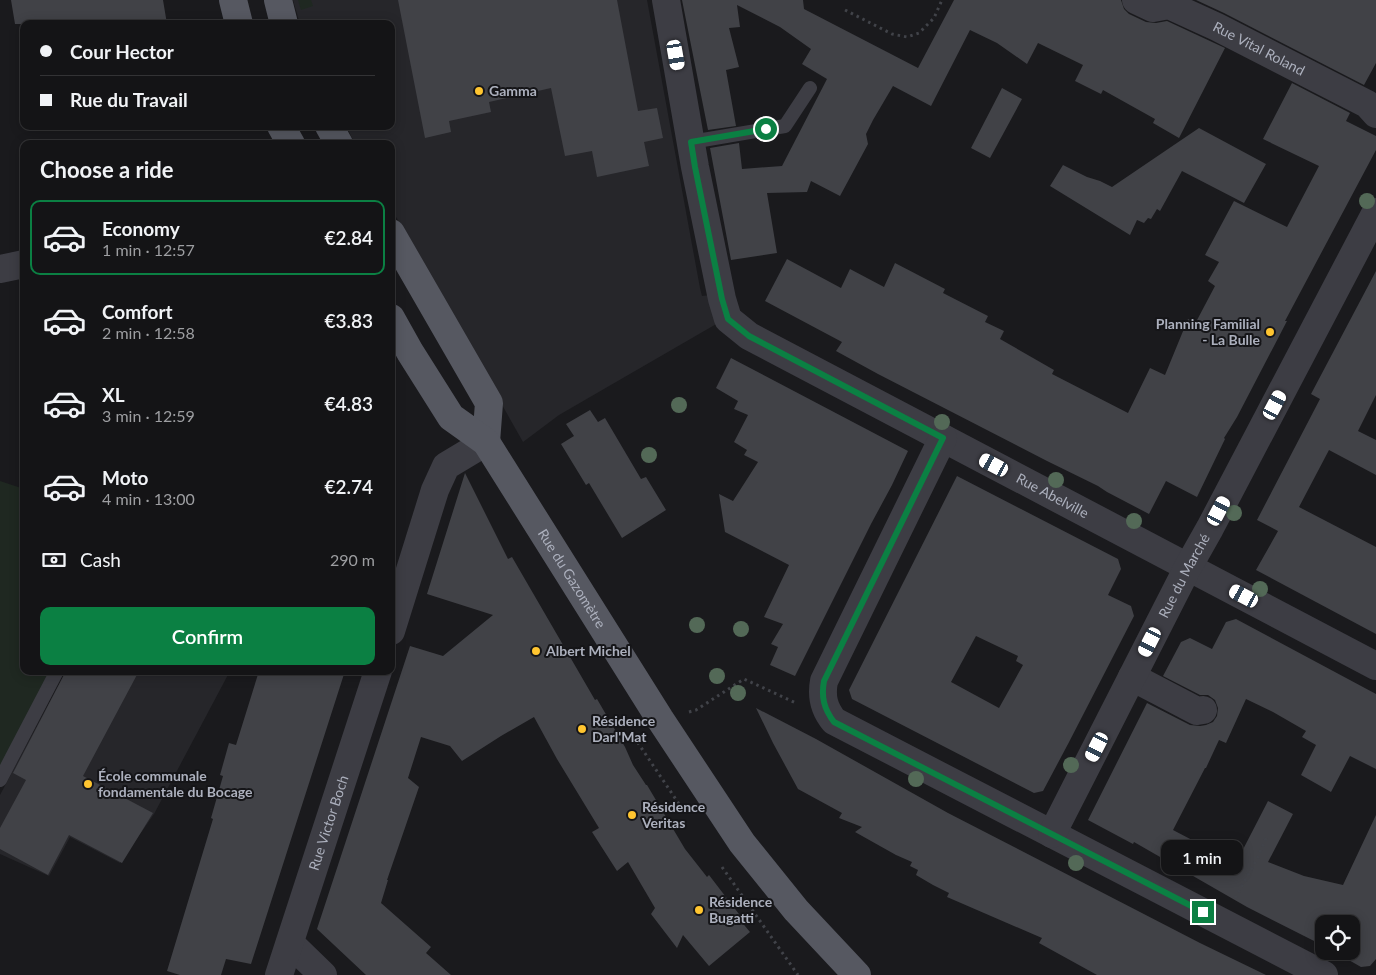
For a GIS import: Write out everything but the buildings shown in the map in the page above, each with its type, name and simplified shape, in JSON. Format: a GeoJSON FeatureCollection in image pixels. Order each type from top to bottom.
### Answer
{"type":"FeatureCollection","features":[{"type":"Feature","properties":{"kind":"main road"},"geometry":{"type":"LineString","coordinates":[[233,0],[238,20]]}},
{"type":"Feature","properties":{"kind":"main road"},"geometry":{"type":"LineString","coordinates":[[278,0],[283,20]]}},
{"type":"Feature","properties":{"kind":"main road"},"geometry":{"type":"LineString","coordinates":[[395,241],[489,403],[486,442]]}},
{"type":"Feature","properties":{"kind":"main road","name":"Rue du Gazomètre"},"geometry":{"type":"LineString","coordinates":[[395,325],[451,417],[486,442],[660,719],[742,843],[796,910],[857,975]]}},
{"type":"Feature","properties":{"kind":"main road","name":"Rue du Gazomètre"},"geometry":{"type":"LineString","coordinates":[[796,910],[831,975]]}},
{"type":"Feature","properties":{"kind":"street","name":"Rue Abelville"},"geometry":{"type":"LineString","coordinates":[[666,0],[695,167],[722,299],[728,319],[749,336],[1376,666]]}},
{"type":"Feature","properties":{"kind":"street","name":"Rue Vital Roland"},"geometry":{"type":"LineString","coordinates":[[1136,0],[1153,8],[1169,5],[1217,27],[1367,104],[1376,114]]}},
{"type":"Feature","properties":{"kind":"street","name":"Rue du Marché"},"geometry":{"type":"LineString","coordinates":[[1052,834],[1188,568],[1376,212]]}},
{"type":"Feature","properties":{"kind":"street"},"geometry":{"type":"LineString","coordinates":[[0,269],[20,265]]}},
{"type":"Feature","properties":{"kind":"street"},"geometry":{"type":"LineString","coordinates":[[943,438],[824,681],[822,692],[830,715],[1052,834],[1324,975]]}},
{"type":"Feature","properties":{"kind":"street"},"geometry":{"type":"LineString","coordinates":[[395,605],[397,592],[435,490],[446,466],[486,442]]}},
{"type":"Feature","properties":{"kind":"street","name":"Rue Victor Boch"},"geometry":{"type":"LineString","coordinates":[[279,975],[377,675]]}},
{"type":"Feature","properties":{"kind":"street"},"geometry":{"type":"LineString","coordinates":[[1132,677],[1197,711],[1203,710]]}},
{"type":"Feature","properties":{"kind":"street"},"geometry":{"type":"LineString","coordinates":[[290,943],[324,975]]}},
{"type":"Feature","properties":{"kind":"lane"},"geometry":{"type":"LineString","coordinates":[[691,142],[785,126],[810,88]]}},
{"type":"Feature","properties":{"kind":"lane"},"geometry":{"type":"LineString","coordinates":[[0,780],[55,675]]}},
{"type":"Feature","properties":{"kind":"path"},"geometry":{"type":"LineString","coordinates":[[845,10],[892,34],[907,37],[919,33],[934,18],[942,0]]}},
{"type":"Feature","properties":{"kind":"path"},"geometry":{"type":"LineString","coordinates":[[660,719],[696,710],[744,679],[806,709],[830,715]]}},
{"type":"Feature","properties":{"kind":"path"},"geometry":{"type":"LineString","coordinates":[[1220,920],[1234,900],[1257,859],[1267,836]]}},
{"type":"Feature","properties":{"kind":"shaded area"},"geometry":{"type":"Polygon","coordinates":[[[293,0],[647,0],[700,288],[702,296],[710,295],[718,323],[559,415],[523,442],[395,215],[395,140],[353,140],[348,130],[395,130],[395,20],[299,20],[293,0]]]}},
{"type":"Feature","properties":{"kind":"shaded area"},"geometry":{"type":"Polygon","coordinates":[[[298,0],[311,0],[313,6],[301,10],[298,0]]]}},
{"type":"Feature","properties":{"kind":"shaded area"},"geometry":{"type":"Polygon","coordinates":[[[0,481],[20,488],[20,675],[55,675],[0,780],[0,481]]]}},
{"type":"Feature","properties":{"kind":"shaded area","name":"École communale fondamentale du Bocage"},"geometry":{"type":"Polygon","coordinates":[[[64,675],[228,675],[154,814],[120,863],[70,837],[49,876],[0,854],[0,795],[64,675]]]}},
{"type":"Feature","properties":{"kind":"place","name":"Gamma"},"geometry":{"type":"Point","coordinates":[479,91]}},
{"type":"Feature","properties":{"kind":"place","name":"Planning Familial - La Bulle"},"geometry":{"type":"Point","coordinates":[1270,332]}},
{"type":"Feature","properties":{"kind":"place","name":"Albert Michel"},"geometry":{"type":"Point","coordinates":[536,651]}},
{"type":"Feature","properties":{"kind":"place","name":"Résidence Darl'Mat"},"geometry":{"type":"Point","coordinates":[582,729]}},
{"type":"Feature","properties":{"kind":"place","name":"École communale fondamentale du Bocage"},"geometry":{"type":"Point","coordinates":[88,784]}},
{"type":"Feature","properties":{"kind":"place","name":"Résidence Veritas"},"geometry":{"type":"Point","coordinates":[632,815]}},
{"type":"Feature","properties":{"kind":"place","name":"Résidence Bugatti"},"geometry":{"type":"Point","coordinates":[699,910]}},
{"type":"Feature","properties":{"kind":"route"},"geometry":{"type":"LineString","coordinates":[[766,129],[691,142],[722,299],[728,319],[749,336],[943,438],[824,681],[822,692],[827,714],[834,722],[1203,912]]}}]}
